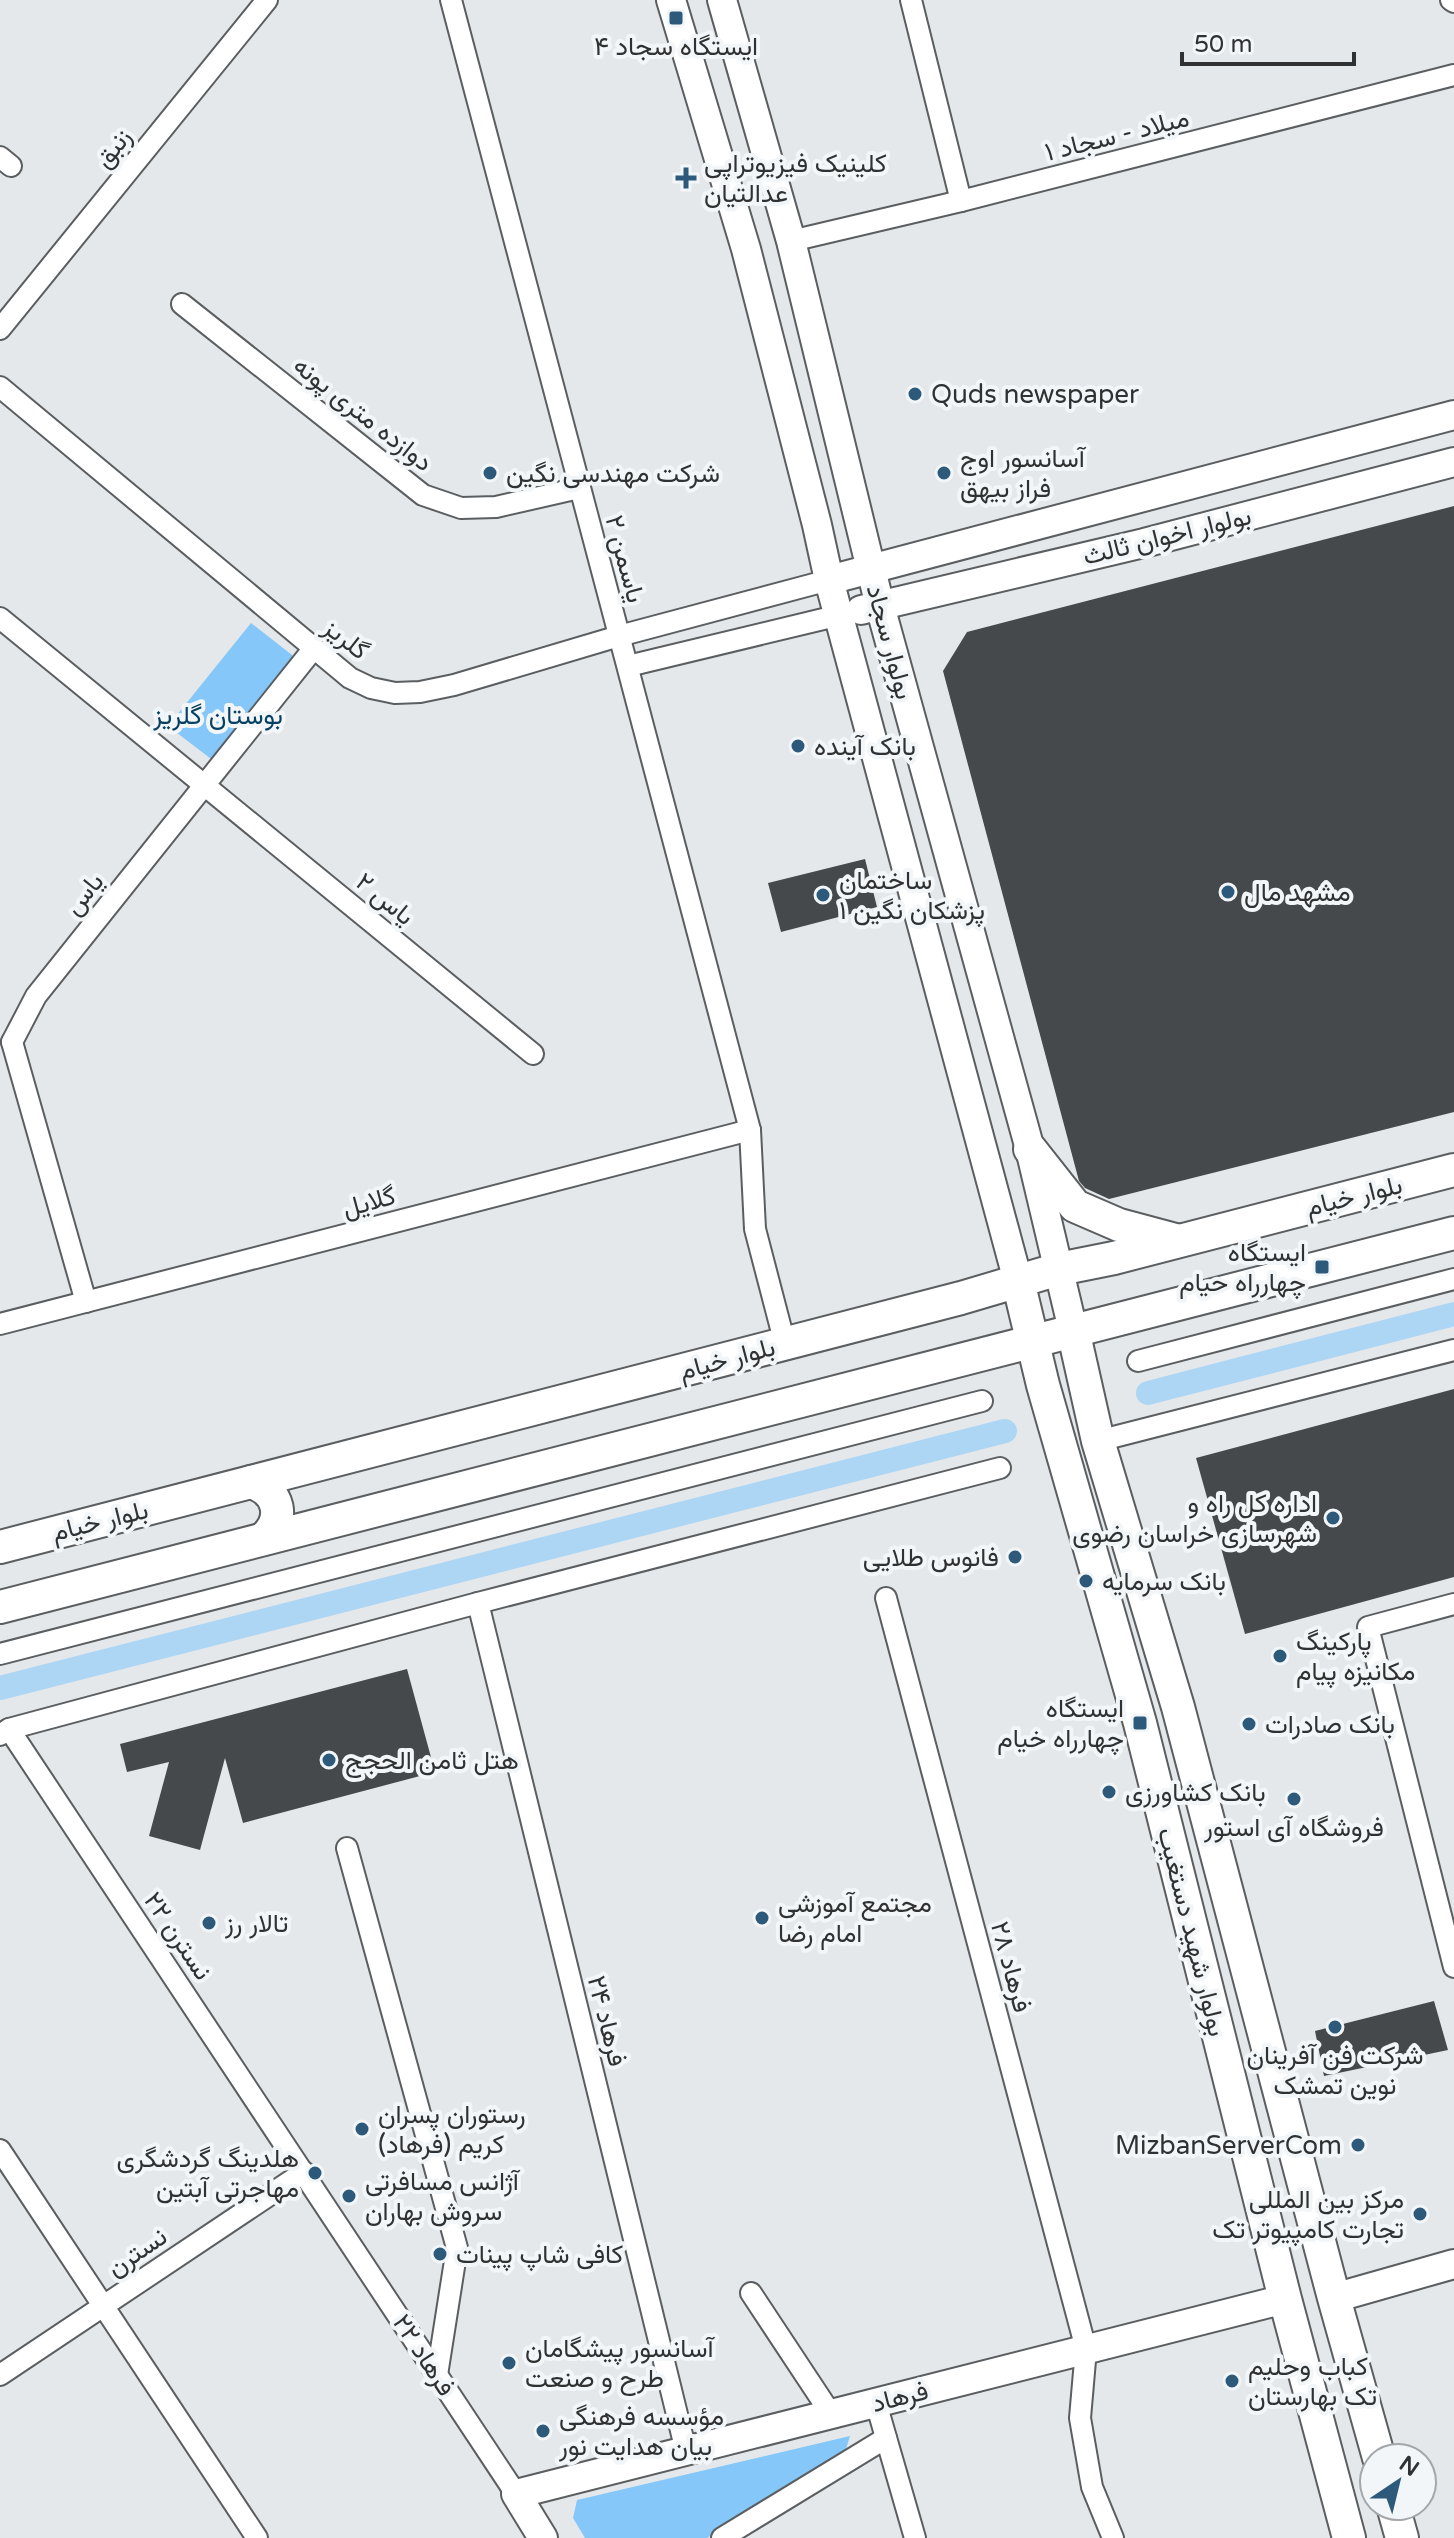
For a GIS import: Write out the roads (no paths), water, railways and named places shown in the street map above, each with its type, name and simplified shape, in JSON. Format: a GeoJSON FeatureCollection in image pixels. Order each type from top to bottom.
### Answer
{"type":"FeatureCollection","features":[{"type":"Feature","properties":{"kind":"main road","name":"بولوار سجاد"},"geometry":{"type":"LineString","coordinates":[[671,0],[746,249],[814,509],[829,580],[1018,1281]]}},
{"type":"Feature","properties":{"kind":"main road","name":"بولوار سجاد"},"geometry":{"type":"LineString","coordinates":[[722,0],[791,241],[870,570],[1030,1149],[1073,1330]]}},
{"type":"Feature","properties":{"kind":"main road"},"geometry":{"type":"LineString","coordinates":[[829,580],[1454,415]]}},
{"type":"Feature","properties":{"kind":"main road","name":"بولوار اخوان ثالث"},"geometry":{"type":"LineString","coordinates":[[840,615],[1144,543],[1454,462]]}},
{"type":"Feature","properties":{"kind":"main road"},"geometry":{"type":"LineString","coordinates":[[1030,1149],[1075,1206],[1119,1225],[1178,1241]]}},
{"type":"Feature","properties":{"kind":"main road","name":"بلوار خیام"},"geometry":{"type":"LineString","coordinates":[[0,1547],[785,1344],[1059,1269],[1454,1170]]}},
{"type":"Feature","properties":{"kind":"main road"},"geometry":{"type":"LineString","coordinates":[[0,1607],[1454,1233]]}},
{"type":"Feature","properties":{"kind":"main road","name":"بولوار شهید دستغیب"},"geometry":{"type":"LineString","coordinates":[[1018,1281],[1032,1342],[1140,1723],[1285,2299],[1349,2538]]}},
{"type":"Feature","properties":{"kind":"main road","name":"بولوار شهید دستغیب"},"geometry":{"type":"LineString","coordinates":[[1073,1330],[1098,1441],[1178,1707],[1374,2442]]}},
{"type":"Feature","properties":{"kind":"main road"},"geometry":{"type":"LineString","coordinates":[[251,1482],[268,1490],[278,1506],[276,1525],[263,1539]]}},
{"type":"Feature","properties":{"kind":"main road"},"geometry":{"type":"LineString","coordinates":[[1334,2298],[1454,2264]]}},
{"type":"Feature","properties":{"kind":"main road","name":"فرهاد"},"geometry":{"type":"LineString","coordinates":[[516,2494],[1285,2299]]}},
{"type":"Feature","properties":{"kind":"main road","name":"فرهاد ۲۲"},"geometry":{"type":"LineString","coordinates":[[516,2494],[543,2538]]}},
{"type":"Feature","properties":{"kind":"street","name":"زنبق"},"geometry":{"type":"LineString","coordinates":[[0,329],[267,0]]}},
{"type":"Feature","properties":{"kind":"street","name":"یاسمن ۲"},"geometry":{"type":"LineString","coordinates":[[451,0],[750,1130],[755,1229],[785,1344]]}},
{"type":"Feature","properties":{"kind":"street"},"geometry":{"type":"LineString","coordinates":[[911,0],[961,201]]}},
{"type":"Feature","properties":{"kind":"street","name":"میلاد - سجاد ۱"},"geometry":{"type":"LineString","coordinates":[[791,241],[961,201],[1454,75]]}},
{"type":"Feature","properties":{"kind":"street","name":"دوازده متری پونه"},"geometry":{"type":"LineString","coordinates":[[182,304],[423,495],[461,508],[496,507],[579,488]]}},
{"type":"Feature","properties":{"kind":"street","name":"گلریز"},"geometry":{"type":"LineString","coordinates":[[0,387],[350,678],[371,688],[395,693],[454,685],[619,636],[829,580]]}},
{"type":"Feature","properties":{"kind":"street"},"geometry":{"type":"LineString","coordinates":[[628,666],[840,615]]}},
{"type":"Feature","properties":{"kind":"street","name":"یاس ۲"},"geometry":{"type":"LineString","coordinates":[[0,618],[533,1054]]}},
{"type":"Feature","properties":{"kind":"street","name":"یاس"},"geometry":{"type":"LineString","coordinates":[[6,1037],[314,648]]}},
{"type":"Feature","properties":{"kind":"street"},"geometry":{"type":"LineString","coordinates":[[6,1037],[86,1302]]}},
{"type":"Feature","properties":{"kind":"street","name":"گلایل"},"geometry":{"type":"LineString","coordinates":[[0,1324],[750,1130]]}},
{"type":"Feature","properties":{"kind":"street"},"geometry":{"type":"LineString","coordinates":[[1138,1361],[1454,1279]]}},
{"type":"Feature","properties":{"kind":"street"},"geometry":{"type":"LineString","coordinates":[[1098,1441],[1454,1350]]}},
{"type":"Feature","properties":{"kind":"street"},"geometry":{"type":"LineString","coordinates":[[0,1654],[982,1401]]}},
{"type":"Feature","properties":{"kind":"street"},"geometry":{"type":"LineString","coordinates":[[5,1732],[478,1603],[1000,1468]]}},
{"type":"Feature","properties":{"kind":"street","name":"فرهاد ۲۸"},"geometry":{"type":"LineString","coordinates":[[886,1598],[1086,2349],[1080,2418],[1092,2487],[1113,2538]]}},
{"type":"Feature","properties":{"kind":"street","name":"فرهاد ۲۴"},"geometry":{"type":"LineString","coordinates":[[478,1603],[686,2451]]}},
{"type":"Feature","properties":{"kind":"street"},"geometry":{"type":"LineString","coordinates":[[1454,1604],[1368,1627],[1454,1967]]}},
{"type":"Feature","properties":{"kind":"street","name":"نسترن ۲۲"},"geometry":{"type":"LineString","coordinates":[[5,1732],[304,2172]]}},
{"type":"Feature","properties":{"kind":"street"},"geometry":{"type":"LineString","coordinates":[[347,1848],[457,2248],[437,2375]]}},
{"type":"Feature","properties":{"kind":"street"},"geometry":{"type":"LineString","coordinates":[[0,2150],[255,2535]]}},
{"type":"Feature","properties":{"kind":"street","name":"نسترن"},"geometry":{"type":"LineString","coordinates":[[0,2375],[304,2172]]}},
{"type":"Feature","properties":{"kind":"street","name":"فرهاد ۲۲"},"geometry":{"type":"LineString","coordinates":[[304,2172],[516,2494]]}},
{"type":"Feature","properties":{"kind":"street"},"geometry":{"type":"LineString","coordinates":[[751,2293],[831,2414]]}},
{"type":"Feature","properties":{"kind":"street"},"geometry":{"type":"LineString","coordinates":[[876,2403],[915,2538]]}},
{"type":"Feature","properties":{"kind":"street","name":"فرهاد"},"geometry":{"type":"LineString","coordinates":[[722,2538],[886,2438]]}},
{"type":"Feature","properties":{"kind":"waterway"},"geometry":{"type":"LineString","coordinates":[[1148,1393],[1454,1314]]}},
{"type":"Feature","properties":{"kind":"waterway"},"geometry":{"type":"LineString","coordinates":[[0,1688],[1005,1431]]}},
{"type":"Feature","properties":{"kind":"place","name":"ایستگاه سجاد ۴"},"geometry":{"type":"Point","coordinates":[676,18]}},
{"type":"Feature","properties":{"kind":"place","name":"کلینیک فیزیوتراپی عدالتیان"},"geometry":{"type":"Point","coordinates":[686,178]}},
{"type":"Feature","properties":{"kind":"place","name":"Quds newspaper"},"geometry":{"type":"Point","coordinates":[915,394]}},
{"type":"Feature","properties":{"kind":"place","name":"شرکت مهندسی نگین"},"geometry":{"type":"Point","coordinates":[490,473]}},
{"type":"Feature","properties":{"kind":"place","name":"آسانسور اوج فراز بیهق"},"geometry":{"type":"Point","coordinates":[944,473]}},
{"type":"Feature","properties":{"kind":"place","name":"بانک آینده"},"geometry":{"type":"Point","coordinates":[798,746]}},
{"type":"Feature","properties":{"kind":"place","name":"مشهد مال"},"geometry":{"type":"Point","coordinates":[1228,892]}},
{"type":"Feature","properties":{"kind":"place","name":"ساختمان پزشکان نگین ۱"},"geometry":{"type":"Point","coordinates":[823,895]}},
{"type":"Feature","properties":{"kind":"place","name":"ایستگاه چهارراه حیام"},"geometry":{"type":"Point","coordinates":[1322,1267]}},
{"type":"Feature","properties":{"kind":"place","name":"اداره کل راه و شهرسازی خراسان رضوی"},"geometry":{"type":"Point","coordinates":[1333,1518]}},
{"type":"Feature","properties":{"kind":"place","name":"فانوس طلایی"},"geometry":{"type":"Point","coordinates":[1015,1557]}},
{"type":"Feature","properties":{"kind":"place","name":"بانک سرمایه"},"geometry":{"type":"Point","coordinates":[1086,1581]}},
{"type":"Feature","properties":{"kind":"place","name":"پارکینگ مکانیزه پیام"},"geometry":{"type":"Point","coordinates":[1280,1656]}},
{"type":"Feature","properties":{"kind":"place","name":"ایستگاه چهارراه خیام"},"geometry":{"type":"Point","coordinates":[1140,1723]}},
{"type":"Feature","properties":{"kind":"place","name":"بانک صادرات"},"geometry":{"type":"Point","coordinates":[1249,1724]}},
{"type":"Feature","properties":{"kind":"place","name":"هتل ثامن الحجج"},"geometry":{"type":"Point","coordinates":[329,1760]}},
{"type":"Feature","properties":{"kind":"place","name":"بانک کشاورزی"},"geometry":{"type":"Point","coordinates":[1109,1792]}},
{"type":"Feature","properties":{"kind":"place","name":"فروشگاه آی استور"},"geometry":{"type":"Point","coordinates":[1294,1799]}},
{"type":"Feature","properties":{"kind":"place","name":"مجتمع آموزشی امام رضا"},"geometry":{"type":"Point","coordinates":[762,1918]}},
{"type":"Feature","properties":{"kind":"place","name":"تالار رز"},"geometry":{"type":"Point","coordinates":[209,1923]}},
{"type":"Feature","properties":{"kind":"place","name":"شرکت فن آفرینان نوین تمشک"},"geometry":{"type":"Point","coordinates":[1335,2027]}},
{"type":"Feature","properties":{"kind":"place","name":"رستوران پسران کریم (فرهاد)"},"geometry":{"type":"Point","coordinates":[362,2129]}},
{"type":"Feature","properties":{"kind":"place","name":"MizbanServerCom"},"geometry":{"type":"Point","coordinates":[1358,2145]}},
{"type":"Feature","properties":{"kind":"place","name":"هلدینگ گردشگری مهاجرتی آبتین"},"geometry":{"type":"Point","coordinates":[315,2173]}},
{"type":"Feature","properties":{"kind":"place","name":"آژانس مسافرتی سروش بهاران"},"geometry":{"type":"Point","coordinates":[349,2196]}},
{"type":"Feature","properties":{"kind":"place","name":"مرکز بین المللی تجارت کامپیوتر تک"},"geometry":{"type":"Point","coordinates":[1420,2214]}},
{"type":"Feature","properties":{"kind":"place","name":"کافی شاپ پینات"},"geometry":{"type":"Point","coordinates":[440,2254]}},
{"type":"Feature","properties":{"kind":"place","name":"آسانسور پیشگامان طرح و صنعت"},"geometry":{"type":"Point","coordinates":[509,2363]}},
{"type":"Feature","properties":{"kind":"place","name":"کباب وحلیم تک بهارستان"},"geometry":{"type":"Point","coordinates":[1232,2381]}},
{"type":"Feature","properties":{"kind":"place","name":"مؤسسه فرهنگی بیان هدایت نور"},"geometry":{"type":"Point","coordinates":[543,2431]}},
{"type":"Feature","properties":{"kind":"park label","name":"بوستان گلریز"},"geometry":{"type":"Point","coordinates":[218,715]}}]}
